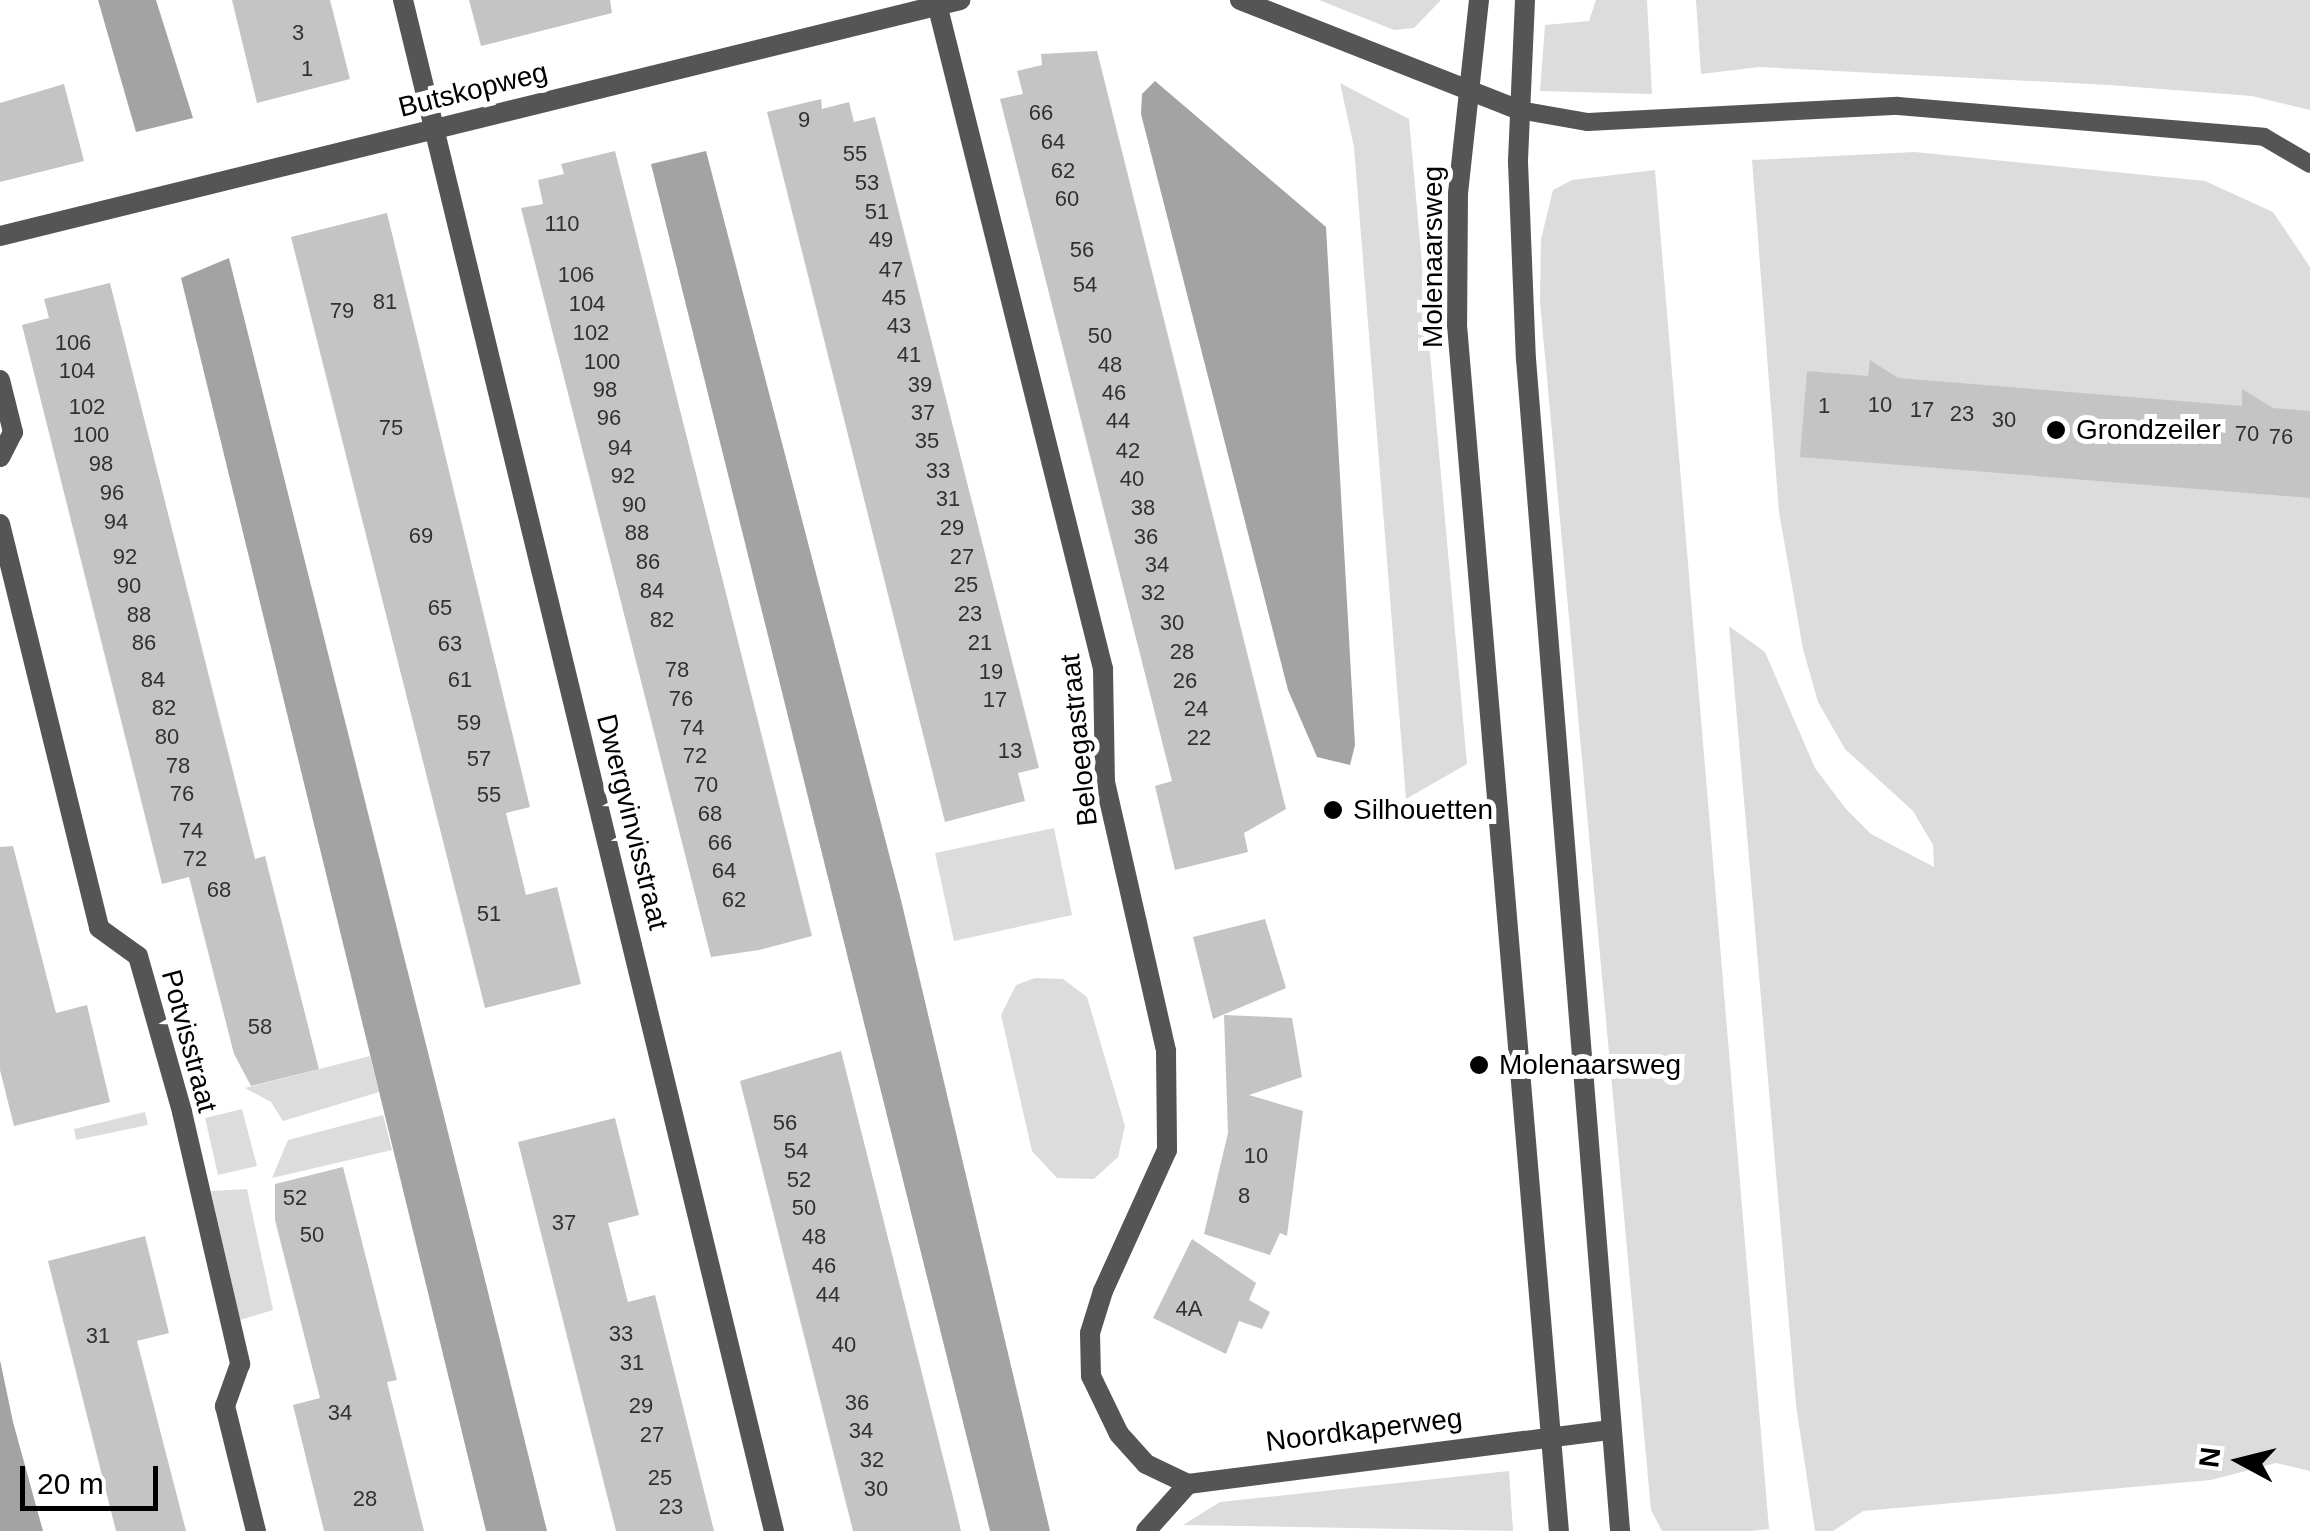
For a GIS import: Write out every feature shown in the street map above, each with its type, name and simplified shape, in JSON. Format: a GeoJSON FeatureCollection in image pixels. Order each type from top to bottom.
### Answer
{"type":"FeatureCollection","features":[{"type":"Feature","properties":{"kind":"street","name":"Dwergvinvisstraat"},"geometry":{"type":"LineString","coordinates":[[403,0],[774,1531]]}},
{"type":"Feature","properties":{"kind":"street","name":"Butskopweg"},"geometry":{"type":"LineString","coordinates":[[0,236],[937,2],[960,0]]}},
{"type":"Feature","properties":{"kind":"street"},"geometry":{"type":"LineString","coordinates":[[1240,0],[1519,110]]}},
{"type":"Feature","properties":{"kind":"street","name":"Molenaarsweg"},"geometry":{"type":"LineString","coordinates":[[1478,0],[1466,89],[1457,325],[1558,1522]]}},
{"type":"Feature","properties":{"kind":"street"},"geometry":{"type":"LineString","coordinates":[[1524,0],[1519,110],[1526,359],[1620,1531]]}},
{"type":"Feature","properties":{"kind":"street","name":"Beloegastraat"},"geometry":{"type":"LineString","coordinates":[[937,2],[1103,668],[1105,782],[1166,1052],[1167,1150],[1104,1291],[1090,1333],[1091,1376],[1118,1434],[1146,1464],[1188,1484]]}},
{"type":"Feature","properties":{"kind":"street"},"geometry":{"type":"LineString","coordinates":[[0,380],[12,432],[0,457]]}},
{"type":"Feature","properties":{"kind":"street","name":"Potvisstraat"},"geometry":{"type":"LineString","coordinates":[[0,524],[99,928],[138,956],[182,1112],[240,1364],[225,1406],[256,1531]]}},
{"type":"Feature","properties":{"kind":"street","name":"Noordkaperweg"},"geometry":{"type":"LineString","coordinates":[[1188,1484],[1611,1430]]}},
{"type":"Feature","properties":{"kind":"street"},"geometry":{"type":"LineString","coordinates":[[1146,1531],[1188,1484]]}},
{"type":"Feature","properties":{"kind":"lane"},"geometry":{"type":"LineString","coordinates":[[1519,110],[1640,121],[1898,106],[2264,136],[2310,164]]}},
{"type":"Feature","properties":{"kind":"shaded area"},"geometry":{"type":"Polygon","coordinates":[[[98,0],[156,0],[193,118],[136,132],[98,0]]]}},
{"type":"Feature","properties":{"kind":"shaded area"},"geometry":{"type":"Polygon","coordinates":[[[1319,0],[1441,0],[1414,28],[1394,30],[1319,0]]]}},
{"type":"Feature","properties":{"kind":"shaded area"},"geometry":{"type":"Polygon","coordinates":[[[1596,0],[1647,0],[1652,94],[1540,91],[1545,25],[1589,21],[1596,0]]]}},
{"type":"Feature","properties":{"kind":"shaded area"},"geometry":{"type":"Polygon","coordinates":[[[1696,0],[2310,0],[2310,110],[2252,96],[2109,85],[1759,67],[1701,74],[1696,0]]]}},
{"type":"Feature","properties":{"kind":"shaded area"},"geometry":{"type":"Polygon","coordinates":[[[1155,81],[1326,227],[1355,745],[1350,765],[1317,757],[1288,690],[1141,114],[1142,94],[1155,81]]]}},
{"type":"Feature","properties":{"kind":"shaded area"},"geometry":{"type":"Polygon","coordinates":[[[1340,83],[1409,119],[1467,764],[1406,799],[1354,147],[1340,83]]]}},
{"type":"Feature","properties":{"kind":"shaded area"},"geometry":{"type":"Polygon","coordinates":[[[706,151],[901,900],[1050,1531],[990,1531],[651,164],[706,151]]]}},
{"type":"Feature","properties":{"kind":"shaded area"},"geometry":{"type":"Polygon","coordinates":[[[1915,152],[2205,181],[2273,212],[2310,267],[2310,1471],[2276,1463],[2211,1480],[1863,1511],[1833,1531],[1815,1531],[1796,1405],[1729,626],[1765,652],[1815,768],[1846,809],[1871,834],[1934,867],[1933,845],[1913,811],[1845,749],[1818,702],[1803,649],[1779,512],[1752,160],[1915,152]]]}},
{"type":"Feature","properties":{"kind":"shaded area"},"geometry":{"type":"Polygon","coordinates":[[[1655,170],[1769,1529],[1751,1531],[1662,1531],[1651,1510],[1540,302],[1541,239],[1553,190],[1572,180],[1655,170]]]}},
{"type":"Feature","properties":{"kind":"shaded area"},"geometry":{"type":"Polygon","coordinates":[[[229,258],[547,1531],[486,1531],[181,278],[229,258]]]}},
{"type":"Feature","properties":{"kind":"shaded area"},"geometry":{"type":"Polygon","coordinates":[[[1054,828],[1072,915],[954,941],[935,853],[1054,828]]]}},
{"type":"Feature","properties":{"kind":"shaded area"},"geometry":{"type":"Polygon","coordinates":[[[1035,978],[1063,979],[1087,997],[1125,1126],[1118,1157],[1094,1179],[1057,1178],[1032,1151],[1001,1015],[1016,985],[1035,978]]]}},
{"type":"Feature","properties":{"kind":"shaded area"},"geometry":{"type":"Polygon","coordinates":[[[370,1056],[379,1092],[283,1121],[271,1102],[245,1088],[370,1056]]]}},
{"type":"Feature","properties":{"kind":"shaded area"},"geometry":{"type":"Polygon","coordinates":[[[242,1109],[257,1166],[218,1175],[205,1118],[242,1109]]]}},
{"type":"Feature","properties":{"kind":"shaded area"},"geometry":{"type":"Polygon","coordinates":[[[145,1112],[148,1125],[76,1140],[74,1129],[145,1112]]]}},
{"type":"Feature","properties":{"kind":"shaded area"},"geometry":{"type":"Polygon","coordinates":[[[383,1115],[392,1150],[272,1178],[288,1140],[383,1115]]]}},
{"type":"Feature","properties":{"kind":"shaded area"},"geometry":{"type":"Polygon","coordinates":[[[247,1189],[273,1310],[240,1320],[211,1191],[247,1189]]]}},
{"type":"Feature","properties":{"kind":"shaded area"},"geometry":{"type":"Polygon","coordinates":[[[0,1360],[13,1422],[43,1531],[0,1531],[0,1360]]]}},
{"type":"Feature","properties":{"kind":"shaded area"},"geometry":{"type":"Polygon","coordinates":[[[1509,1471],[1513,1531],[1183,1525],[1220,1502],[1509,1471]]]}},
{"type":"Feature","properties":{"kind":"building"},"geometry":{"type":"Polygon","coordinates":[[[232,0],[330,0],[350,79],[257,103],[232,0]]]}},
{"type":"Feature","properties":{"kind":"building"},"geometry":{"type":"Polygon","coordinates":[[[469,0],[610,0],[612,13],[481,46],[469,0]]]}},
{"type":"Feature","properties":{"kind":"building"},"geometry":{"type":"Polygon","coordinates":[[[1097,51],[1286,809],[1244,833],[1248,852],[1175,870],[1155,786],[1172,781],[1000,99],[1023,94],[1017,71],[1042,65],[1041,54],[1097,51]]]}},
{"type":"Feature","properties":{"kind":"building"},"geometry":{"type":"Polygon","coordinates":[[[64,84],[84,161],[0,182],[0,103],[64,84]]]}},
{"type":"Feature","properties":{"kind":"building"},"geometry":{"type":"Polygon","coordinates":[[[821,99],[822,109],[849,102],[854,122],[875,117],[1039,768],[1018,773],[1025,801],[945,822],[767,112],[821,99]]]}},
{"type":"Feature","properties":{"kind":"building"},"geometry":{"type":"Polygon","coordinates":[[[615,151],[812,936],[759,950],[711,957],[521,208],[543,204],[538,180],[564,174],[561,164],[615,151]]]}},
{"type":"Feature","properties":{"kind":"building"},"geometry":{"type":"Polygon","coordinates":[[[387,213],[530,807],[506,813],[526,895],[557,887],[581,984],[485,1008],[291,237],[387,213]]]}},
{"type":"Feature","properties":{"kind":"building"},"geometry":{"type":"Polygon","coordinates":[[[110,283],[255,859],[265,856],[319,1069],[251,1086],[234,1054],[189,877],[162,884],[22,325],[49,318],[44,299],[110,283]]]}},
{"type":"Feature","properties":{"kind":"building","name":"Grondzeiler"},"geometry":{"type":"Polygon","coordinates":[[[1870,360],[1898,378],[2242,406],[2242,389],[2273,408],[2310,411],[2310,498],[1800,457],[1807,371],[1868,376],[1870,360]]]}},
{"type":"Feature","properties":{"kind":"building"},"geometry":{"type":"Polygon","coordinates":[[[13,846],[56,1013],[87,1005],[110,1102],[14,1126],[0,1070],[0,847],[13,846]]]}},
{"type":"Feature","properties":{"kind":"building"},"geometry":{"type":"Polygon","coordinates":[[[1265,919],[1286,988],[1213,1019],[1193,937],[1265,919]]]}},
{"type":"Feature","properties":{"kind":"building"},"geometry":{"type":"Polygon","coordinates":[[[1224,1015],[1292,1018],[1302,1077],[1249,1095],[1303,1111],[1287,1236],[1280,1233],[1270,1255],[1204,1234],[1228,1133],[1224,1015]]]}},
{"type":"Feature","properties":{"kind":"building"},"geometry":{"type":"Polygon","coordinates":[[[841,1051],[961,1531],[853,1531],[740,1081],[841,1051]]]}},
{"type":"Feature","properties":{"kind":"building"},"geometry":{"type":"Polygon","coordinates":[[[615,1118],[639,1215],[608,1223],[628,1302],[655,1295],[714,1531],[616,1531],[518,1142],[615,1118]]]}},
{"type":"Feature","properties":{"kind":"building"},"geometry":{"type":"Polygon","coordinates":[[[343,1167],[397,1380],[387,1382],[424,1531],[324,1531],[293,1405],[320,1398],[275,1220],[275,1184],[343,1167]]]}},
{"type":"Feature","properties":{"kind":"building"},"geometry":{"type":"Polygon","coordinates":[[[145,1236],[169,1333],[137,1341],[186,1531],[116,1531],[48,1261],[145,1236]]]}},
{"type":"Feature","properties":{"kind":"building"},"geometry":{"type":"Polygon","coordinates":[[[1192,1239],[1256,1283],[1249,1300],[1270,1312],[1262,1329],[1239,1321],[1226,1354],[1153,1318],[1192,1239]]]}},
{"type":"Feature","properties":{"kind":"place","name":"Grondzeiler"},"geometry":{"type":"Point","coordinates":[2056,430]}},
{"type":"Feature","properties":{"kind":"place","name":"Silhouetten"},"geometry":{"type":"Point","coordinates":[1333,810]}},
{"type":"Feature","properties":{"kind":"place","name":"Molenaarsweg"},"geometry":{"type":"Point","coordinates":[1479,1065]}}]}
